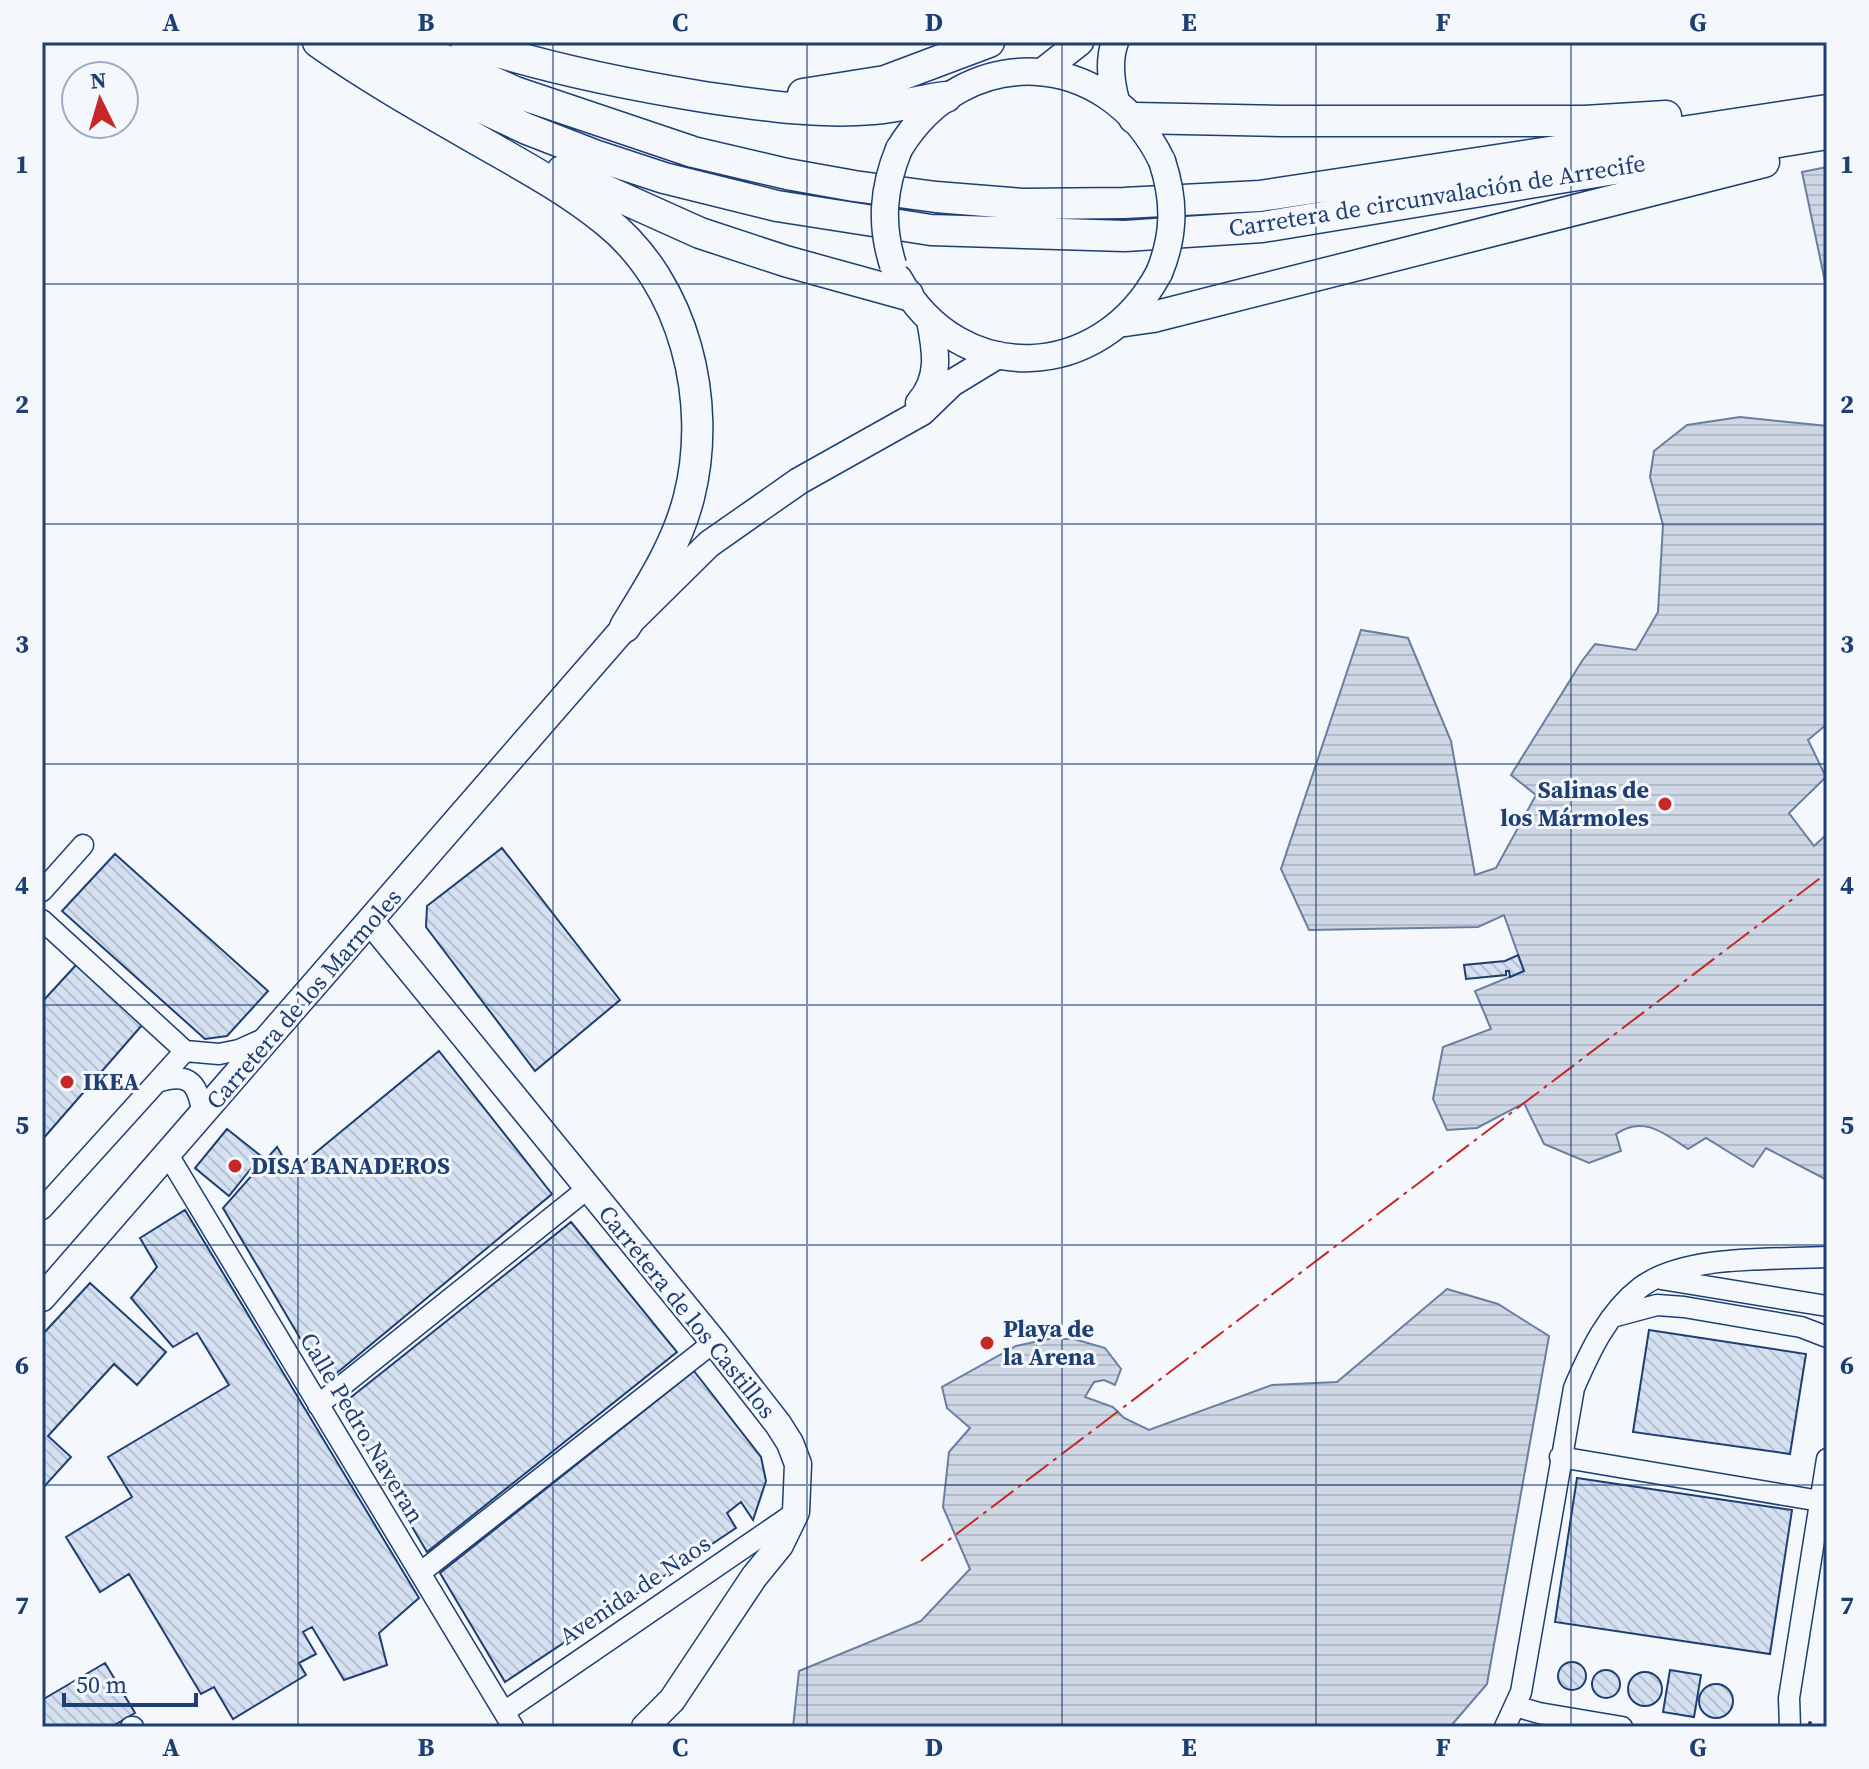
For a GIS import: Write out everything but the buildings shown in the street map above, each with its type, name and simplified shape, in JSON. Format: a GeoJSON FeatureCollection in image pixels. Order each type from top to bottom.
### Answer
{"type":"FeatureCollection","features":[{"type":"Feature","properties":{"kind":"highway"},"geometry":{"type":"LineString","coordinates":[[318,42],[362,74],[585,205],[618,232],[659,283],[678,323],[690,365],[696,402],[696,464],[678,531],[661,570],[625,627]]}},
{"type":"Feature","properties":{"kind":"highway"},"geometry":{"type":"LineString","coordinates":[[325,42],[489,136],[629,203],[700,233],[785,261],[908,295]]}},
{"type":"Feature","properties":{"kind":"highway","name":"Carretera de circunvalación de Arrecife"},"geometry":{"type":"LineString","coordinates":[[359,42],[437,87],[527,129],[594,155],[707,190],[777,206],[931,230],[1125,236],[1262,227],[1827,134]]}},
{"type":"Feature","properties":{"kind":"highway","name":"Carretera de circunvalación de Arrecife"},"geometry":{"type":"LineString","coordinates":[[405,42],[515,92],[693,152],[854,186],[1023,204],[1124,203],[1260,196],[1827,110]]}},
{"type":"Feature","properties":{"kind":"highway"},"geometry":{"type":"LineString","coordinates":[[466,42],[639,87],[760,105],[876,109],[946,97]]}},
{"type":"Feature","properties":{"kind":"highway"},"geometry":{"type":"LineString","coordinates":[[717,99],[828,91],[885,81],[989,42]]}},
{"type":"Feature","properties":{"kind":"highway"},"geometry":{"type":"LineString","coordinates":[[1125,110],[1282,121],[1585,121],[1678,116],[1827,96]]}},
{"type":"Feature","properties":{"kind":"highway"},"geometry":{"type":"LineString","coordinates":[[1125,321],[1153,317],[1827,147]]}},
{"type":"Feature","properties":{"kind":"main road"},"geometry":{"type":"LineString","coordinates":[[1042,72],[1080,42]]}},
{"type":"Feature","properties":{"kind":"main road"},"geometry":{"type":"LineString","coordinates":[[1115,42],[1112,85],[1125,110],[1154,145],[1162,161],[1172,209],[1170,242],[1150,290],[1125,321],[1093,343],[1066,353],[1037,358],[998,355],[973,347],[950,336],[930,320],[908,295],[893,265],[885,232],[884,207],[888,181],[899,149],[915,126],[946,97],[982,79],[1001,74],[1042,72],[1081,81],[1125,110]]}},
{"type":"Feature","properties":{"kind":"main road"},"geometry":{"type":"LineString","coordinates":[[901,425],[927,394],[934,375],[937,359],[930,320]]}},
{"type":"Feature","properties":{"kind":"main road"},"geometry":{"type":"LineString","coordinates":[[901,425],[922,412],[965,373],[998,355]]}},
{"type":"Feature","properties":{"kind":"main road","name":"Carretera de los Marmoles"},"geometry":{"type":"LineString","coordinates":[[42,1298],[625,627],[709,544],[799,481],[901,425]]}},
{"type":"Feature","properties":{"kind":"main road","name":"Carretera de los Castillos"},"geometry":{"type":"LineString","coordinates":[[371,922],[714,1342],[778,1424],[798,1464],[796,1512],[780,1545],[754,1577],[678,1691],[645,1727]]}},
{"type":"Feature","properties":{"kind":"street"},"geometry":{"type":"LineString","coordinates":[[42,891],[83,845]]}},
{"type":"Feature","properties":{"kind":"street"},"geometry":{"type":"LineString","coordinates":[[42,920],[185,1051],[219,1054],[239,1050],[273,1035]]}},
{"type":"Feature","properties":{"kind":"street"},"geometry":{"type":"LineString","coordinates":[[42,1209],[185,1051]]}},
{"type":"Feature","properties":{"kind":"street"},"geometry":{"type":"LineString","coordinates":[[157,1082],[173,1077],[187,1080],[196,1088],[203,1116]]}},
{"type":"Feature","properties":{"kind":"street","name":"Calle Pedro Naveran"},"geometry":{"type":"LineString","coordinates":[[168,1155],[508,1719]]}},
{"type":"Feature","properties":{"kind":"street"},"geometry":{"type":"LineString","coordinates":[[318,1405],[587,1189]]}},
{"type":"Feature","properties":{"kind":"street"},"geometry":{"type":"LineString","coordinates":[[1508,1726],[1521,1692],[1574,1388],[1591,1349],[1612,1317],[1641,1287],[1679,1269],[1827,1257]]}},
{"type":"Feature","properties":{"kind":"street"},"geometry":{"type":"LineString","coordinates":[[1657,1278],[1827,1306]]}},
{"type":"Feature","properties":{"kind":"street"},"geometry":{"type":"LineString","coordinates":[[1612,1317],[1657,1305],[1801,1327],[1827,1337]]}},
{"type":"Feature","properties":{"kind":"street"},"geometry":{"type":"LineString","coordinates":[[420,1573],[714,1342]]}},
{"type":"Feature","properties":{"kind":"street"},"geometry":{"type":"LineString","coordinates":[[1560,1457],[1820,1501]]}},
{"type":"Feature","properties":{"kind":"street"},"geometry":{"type":"LineString","coordinates":[[1790,1727],[1789,1698],[1827,1459]]}},
{"type":"Feature","properties":{"kind":"street","name":"Avenida de Naos"},"geometry":{"type":"LineString","coordinates":[[508,1719],[796,1512]]}},
{"type":"Feature","properties":{"kind":"street"},"geometry":{"type":"LineString","coordinates":[[1775,1727],[1789,1698]]}},
{"type":"Feature","properties":{"kind":"street"},"geometry":{"type":"LineString","coordinates":[[1515,1706],[1622,1727]]}},
{"type":"Feature","properties":{"kind":"shaded area"},"geometry":{"type":"Polygon","coordinates":[[[1827,167],[1827,291],[1802,172],[1827,167]]]}},
{"type":"Feature","properties":{"kind":"shaded area","name":"Salinas de los Mármoles"},"geometry":{"type":"Polygon","coordinates":[[[1740,417],[1827,426],[1827,724],[1808,740],[1826,777],[1789,813],[1814,846],[1827,834],[1827,1180],[1766,1148],[1753,1167],[1706,1138],[1688,1149],[1662,1132],[1644,1126],[1635,1126],[1616,1134],[1621,1151],[1589,1163],[1544,1144],[1524,1103],[1477,1128],[1447,1130],[1433,1099],[1443,1047],[1491,1029],[1475,991],[1524,971],[1504,915],[1478,927],[1309,930],[1281,869],[1361,630],[1408,638],[1451,741],[1475,875],[1496,868],[1536,795],[1511,775],[1582,661],[1595,644],[1636,650],[1658,612],[1663,525],[1650,477],[1654,451],[1687,425],[1740,417]]]}},
{"type":"Feature","properties":{"kind":"shaded area"},"geometry":{"type":"Polygon","coordinates":[[[1447,1289],[1498,1304],[1549,1336],[1487,1684],[1450,1727],[793,1727],[799,1671],[921,1621],[970,1569],[943,1507],[949,1452],[970,1428],[947,1408],[942,1387],[1016,1346],[1048,1339],[1074,1339],[1105,1348],[1121,1369],[1115,1385],[1104,1380],[1094,1382],[1085,1397],[1113,1407],[1124,1418],[1149,1430],[1272,1385],[1337,1382],[1447,1289]]]}},
{"type":"Feature","properties":{"kind":"power"},"geometry":{"type":"LineString","coordinates":[[921,1561],[1827,873]]}},
{"type":"Feature","properties":{"kind":"place","name":"Salinas de los Mármoles"},"geometry":{"type":"Point","coordinates":[1665,804]}},
{"type":"Feature","properties":{"kind":"place","name":"IKEA"},"geometry":{"type":"Point","coordinates":[67,1082]}},
{"type":"Feature","properties":{"kind":"place","name":"DISA BANADEROS"},"geometry":{"type":"Point","coordinates":[235,1166]}},
{"type":"Feature","properties":{"kind":"place","name":"Playa de la Arena"},"geometry":{"type":"Point","coordinates":[987,1343]}}]}
